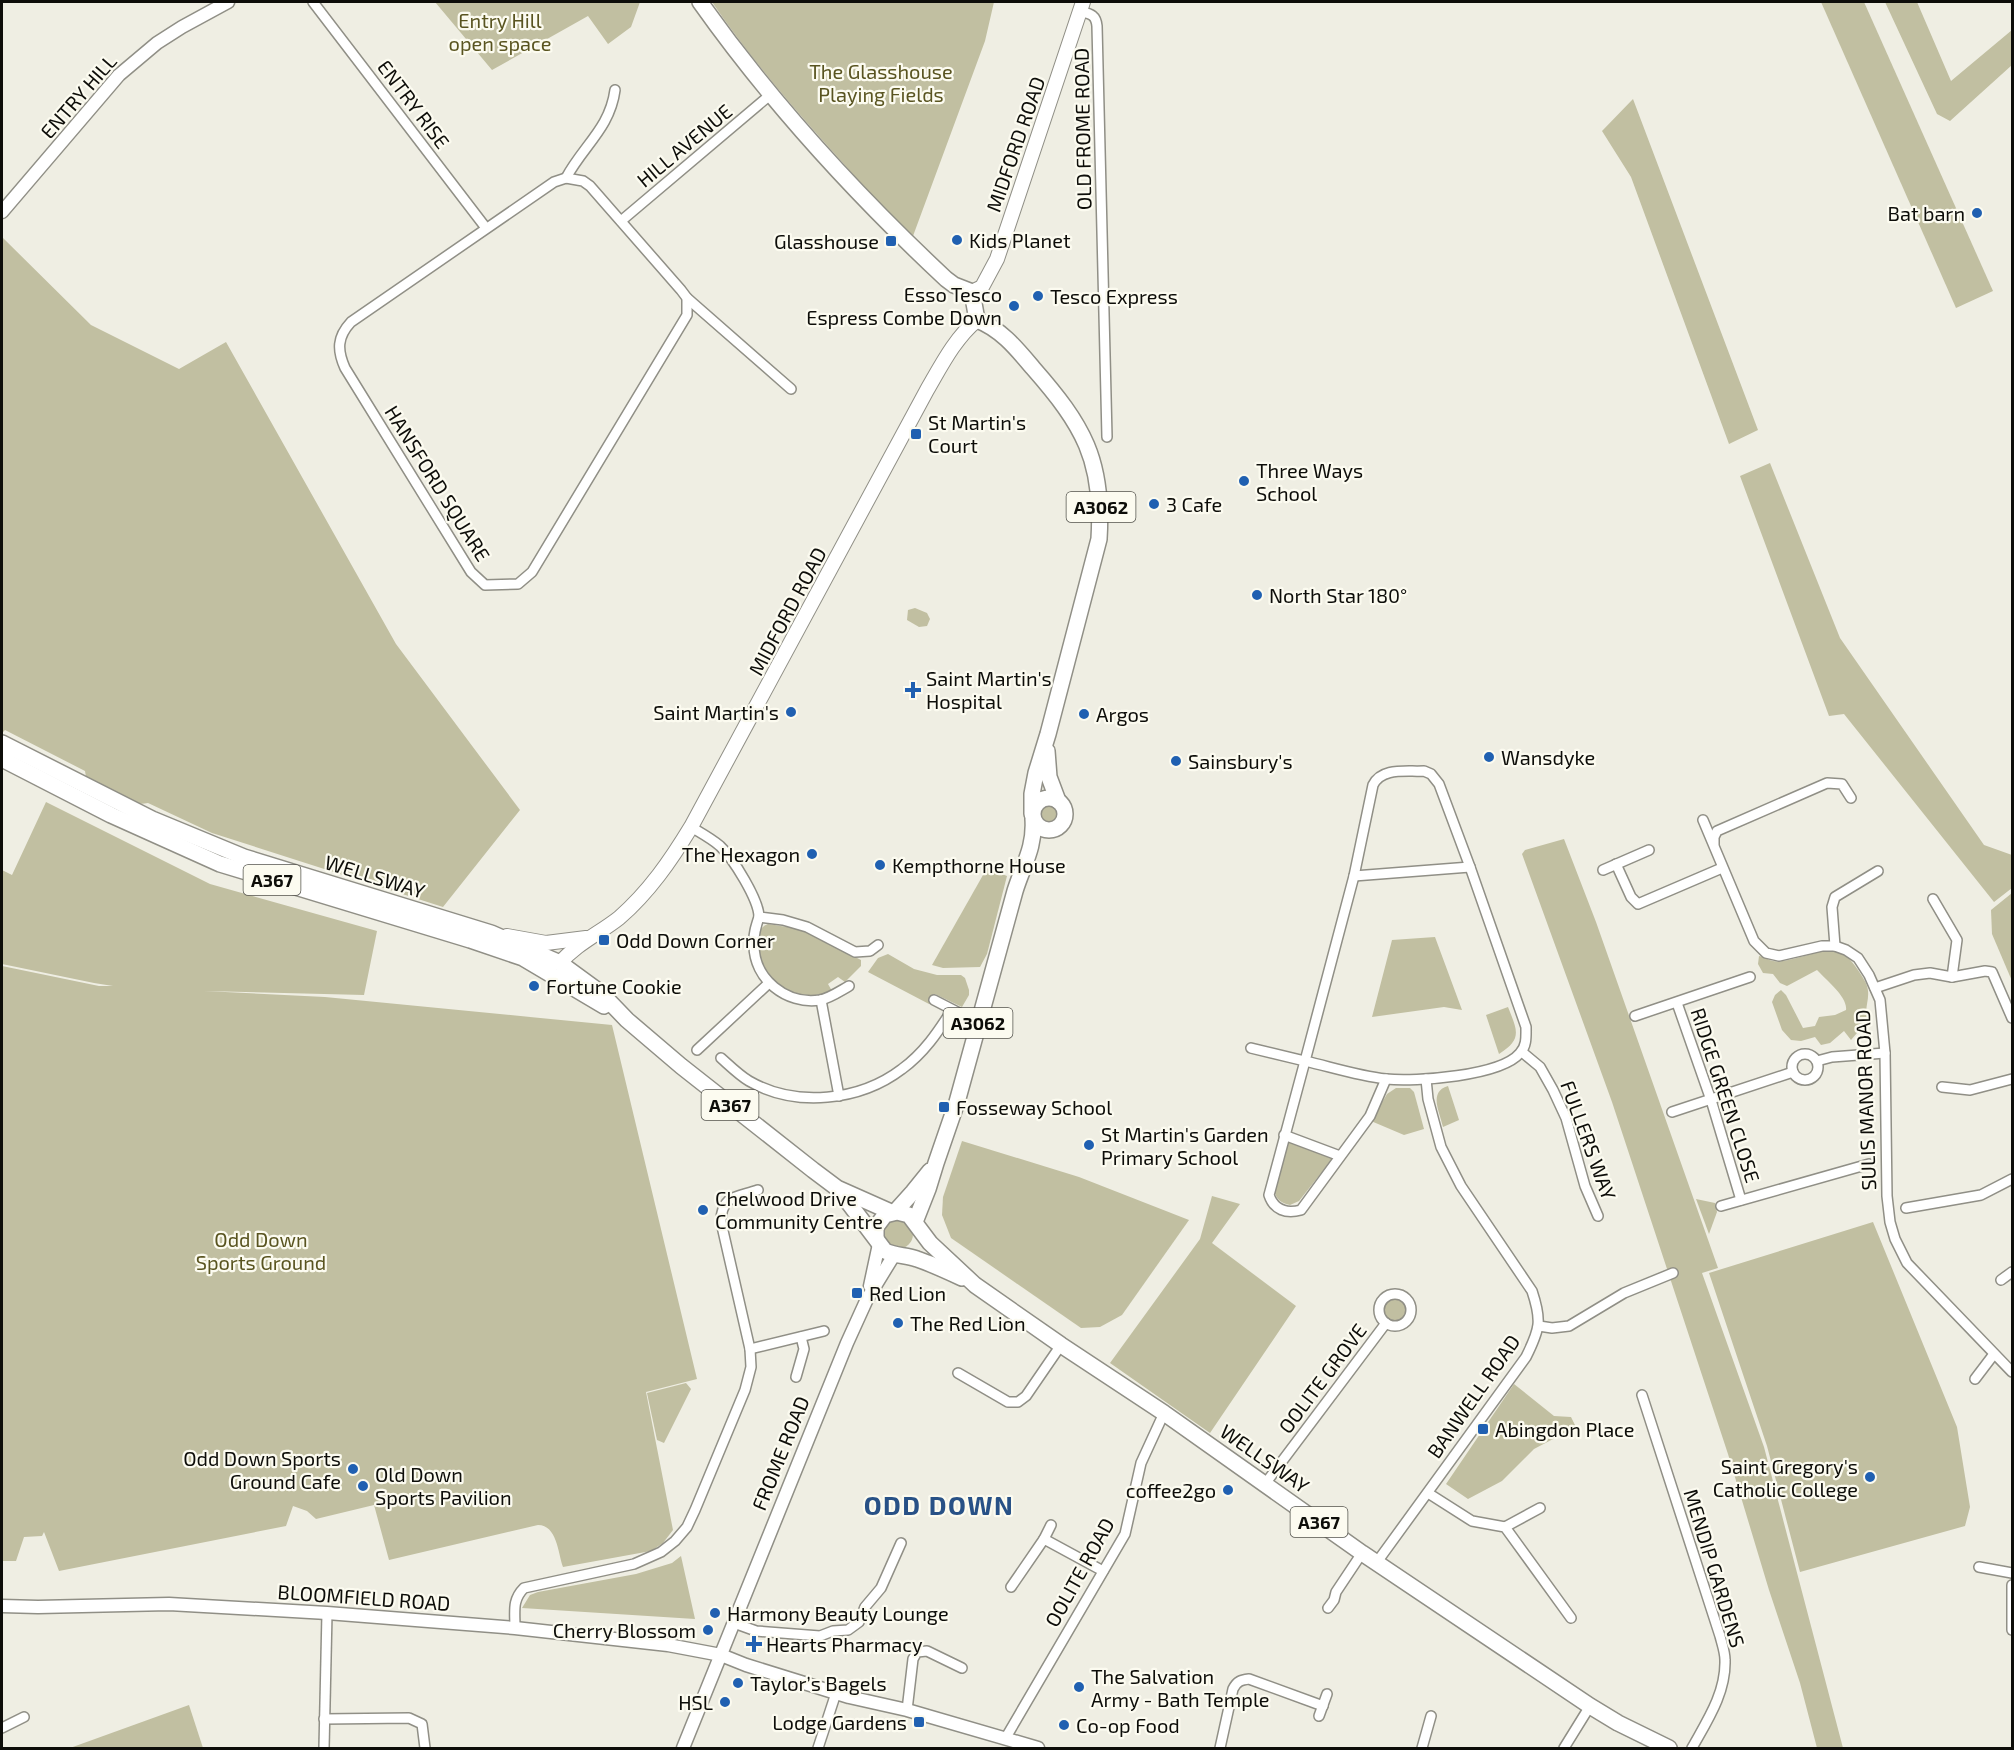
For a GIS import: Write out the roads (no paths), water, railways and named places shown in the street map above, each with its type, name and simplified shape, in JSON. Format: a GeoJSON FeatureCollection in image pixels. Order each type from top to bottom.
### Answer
{"type":"FeatureCollection","features":[{"type":"Feature","properties":{"kind":"main road"},"geometry":{"type":"LineString","coordinates":[[700,2],[770,95],[837,172],[882,219],[946,279],[972,292],[977,321]]}},
{"type":"Feature","properties":{"kind":"main road","name":"MIDFORD ROAD"},"geometry":{"type":"LineString","coordinates":[[972,292],[982,287],[997,259],[1082,6]]}},
{"type":"Feature","properties":{"kind":"main road","name":"MIDFORD ROAD"},"geometry":{"type":"LineString","coordinates":[[557,969],[568,953],[619,917],[646,892],[692,827],[927,390],[966,329],[977,321]]}},
{"type":"Feature","properties":{"kind":"main road","name":"A3062"},"geometry":{"type":"LineString","coordinates":[[917,1225],[957,1102],[1017,882],[1031,849],[1034,832],[1032,794],[1036,773],[1099,539],[1101,512],[1099,486],[1089,449],[1060,398],[1005,337],[988,325],[977,321]]}},
{"type":"Feature","properties":{"kind":"main road","name":"A3062"},"geometry":{"type":"LineString","coordinates":[[1048,734],[1047,770],[1058,801]]}},
{"type":"Feature","properties":{"kind":"main road","name":"WELLSWAY"},"geometry":{"type":"LineString","coordinates":[[2,743],[220,864],[470,940],[557,969]]}},
{"type":"Feature","properties":{"kind":"main road","name":"WELLSWAY"},"geometry":{"type":"LineString","coordinates":[[2,759],[141,821],[251,860],[491,933],[557,969],[627,1020],[681,1066],[837,1188],[893,1212],[909,1215],[930,1243],[975,1285],[1164,1413],[1362,1553],[1590,1706],[1618,1723],[1669,1748]]}},
{"type":"Feature","properties":{"kind":"main road"},"geometry":{"type":"LineString","coordinates":[[1048,798],[1058,801],[1064,809],[1062,824],[1054,830],[1044,830],[1039,827],[1033,817],[1033,809],[1039,801],[1048,798]]}},
{"type":"Feature","properties":{"kind":"main road","name":"A3062"},"geometry":{"type":"LineString","coordinates":[[1017,882],[1054,830]]}},
{"type":"Feature","properties":{"kind":"main road"},"geometry":{"type":"LineString","coordinates":[[491,933],[546,943],[594,936]]}},
{"type":"Feature","properties":{"kind":"main road","name":"A3062"},"geometry":{"type":"LineString","coordinates":[[893,1212],[914,1192],[936,1162]]}},
{"type":"Feature","properties":{"kind":"main road","name":"WELLSWAY"},"geometry":{"type":"LineString","coordinates":[[837,1188],[885,1251],[947,1271],[975,1285]]}},
{"type":"Feature","properties":{"kind":"main road"},"geometry":{"type":"LineString","coordinates":[[877,1241],[876,1227],[880,1220],[893,1212]]}},
{"type":"Feature","properties":{"kind":"main road"},"geometry":{"type":"LineString","coordinates":[[898,1254],[909,1251],[916,1242],[917,1225]]}},
{"type":"Feature","properties":{"kind":"street","name":"ENTRY HILL"},"geometry":{"type":"LineString","coordinates":[[2,212],[119,75],[157,43],[228,2]]}},
{"type":"Feature","properties":{"kind":"street","name":"ENTRY RISE"},"geometry":{"type":"LineString","coordinates":[[313,2],[486,228]]}},
{"type":"Feature","properties":{"kind":"street","name":"OLD FROME ROAD"},"geometry":{"type":"LineString","coordinates":[[1082,6],[1096,19],[1098,26],[1107,437]]}},
{"type":"Feature","properties":{"kind":"street"},"geometry":{"type":"LineString","coordinates":[[615,90],[613,108],[566,178],[583,181],[590,186],[687,298],[791,389]]}},
{"type":"Feature","properties":{"kind":"street","name":"HILL AVENUE"},"geometry":{"type":"LineString","coordinates":[[621,221],[770,95]]}},
{"type":"Feature","properties":{"kind":"street","name":"HANSFORD SQUARE"},"geometry":{"type":"LineString","coordinates":[[566,178],[554,182],[351,322],[340,337],[338,345],[345,368],[471,572],[485,585],[518,584],[531,572],[687,315],[687,298]]}},
{"type":"Feature","properties":{"kind":"street"},"geometry":{"type":"LineString","coordinates":[[1251,1048],[1305,1061],[1386,1079],[1426,1079],[1466,1075],[1514,1059],[1522,1052],[1526,1040],[1526,1027],[1470,867],[1435,778],[1424,771],[1388,772],[1377,778],[1373,785],[1354,876],[1305,1061],[1284,1135],[1269,1195],[1272,1204],[1277,1209],[1287,1212],[1300,1209],[1370,1116],[1386,1079]]}},
{"type":"Feature","properties":{"kind":"street"},"geometry":{"type":"LineString","coordinates":[[1714,846],[1714,837],[1718,831],[1827,783],[1842,784],[1851,798]]}},
{"type":"Feature","properties":{"kind":"street"},"geometry":{"type":"LineString","coordinates":[[1703,820],[1754,941],[1766,953],[1779,956],[1822,946],[1835,946],[1832,907],[1835,897],[1878,871]]}},
{"type":"Feature","properties":{"kind":"street"},"geometry":{"type":"LineString","coordinates":[[692,827],[720,846],[731,859],[757,906],[759,917],[753,944],[761,972],[769,983],[796,999],[821,1000],[849,986]]}},
{"type":"Feature","properties":{"kind":"street"},"geometry":{"type":"LineString","coordinates":[[1603,870],[1649,850]]}},
{"type":"Feature","properties":{"kind":"street"},"geometry":{"type":"LineString","coordinates":[[1616,864],[1631,897],[1638,904],[1722,868]]}},
{"type":"Feature","properties":{"kind":"street"},"geometry":{"type":"LineString","coordinates":[[1354,876],[1470,867]]}},
{"type":"Feature","properties":{"kind":"street"},"geometry":{"type":"LineString","coordinates":[[1933,899],[1957,940],[1952,977]]}},
{"type":"Feature","properties":{"kind":"street"},"geometry":{"type":"LineString","coordinates":[[759,917],[783,920],[807,927],[855,952],[870,951],[878,945]]}},
{"type":"Feature","properties":{"kind":"street","name":"SULIS MANOR ROAD"},"geometry":{"type":"LineString","coordinates":[[1835,946],[1858,958],[1880,1000],[1885,1053],[1887,1196],[1895,1239],[1907,1263],[2013,1372]]}},
{"type":"Feature","properties":{"kind":"street"},"geometry":{"type":"LineString","coordinates":[[1875,988],[1914,975],[1930,973],[1952,977],[1984,971],[1992,972],[2013,1018]]}},
{"type":"Feature","properties":{"kind":"street","name":"RIDGE GREEN CLOSE"},"geometry":{"type":"LineString","coordinates":[[1635,1016],[1750,976]]}},
{"type":"Feature","properties":{"kind":"street"},"geometry":{"type":"LineString","coordinates":[[697,1050],[769,983]]}},
{"type":"Feature","properties":{"kind":"street"},"geometry":{"type":"LineString","coordinates":[[821,1000],[839,1096]]}},
{"type":"Feature","properties":{"kind":"street"},"geometry":{"type":"LineString","coordinates":[[934,1000],[968,1017]]}},
{"type":"Feature","properties":{"kind":"street","name":"RIDGE GREEN CLOSE"},"geometry":{"type":"LineString","coordinates":[[1677,1003],[1711,1100],[1741,1200]]}},
{"type":"Feature","properties":{"kind":"street"},"geometry":{"type":"LineString","coordinates":[[721,1058],[749,1081],[769,1090],[814,1098],[839,1096],[872,1087],[901,1070],[935,1037],[952,1010]]}},
{"type":"Feature","properties":{"kind":"street","name":"FULLERS WAY"},"geometry":{"type":"LineString","coordinates":[[1522,1052],[1540,1067],[1566,1118],[1585,1186],[1598,1216]]}},
{"type":"Feature","properties":{"kind":"street"},"geometry":{"type":"LineString","coordinates":[[1817,1061],[1832,1057],[1885,1053]]}},
{"type":"Feature","properties":{"kind":"street"},"geometry":{"type":"LineString","coordinates":[[1800,1054],[1808,1054],[1817,1061],[1818,1069],[1811,1079],[1798,1078],[1793,1071],[1792,1063],[1800,1054]]}},
{"type":"Feature","properties":{"kind":"street"},"geometry":{"type":"LineString","coordinates":[[1672,1112],[1793,1071]]}},
{"type":"Feature","properties":{"kind":"street"},"geometry":{"type":"LineString","coordinates":[[1942,1087],[1970,1090],[2013,1078]]}},
{"type":"Feature","properties":{"kind":"street","name":"BANWELL ROAD"},"geometry":{"type":"LineString","coordinates":[[1377,1562],[1526,1357],[1539,1326],[1538,1309],[1532,1291],[1461,1186],[1441,1147],[1428,1099],[1426,1079]]}},
{"type":"Feature","properties":{"kind":"street"},"geometry":{"type":"LineString","coordinates":[[1284,1135],[1340,1156]]}},
{"type":"Feature","properties":{"kind":"street","name":"RIDGE GREEN CLOSE"},"geometry":{"type":"LineString","coordinates":[[1721,1206],[1869,1164]]}},
{"type":"Feature","properties":{"kind":"street"},"geometry":{"type":"LineString","coordinates":[[1906,1208],[1981,1195],[2013,1179]]}},
{"type":"Feature","properties":{"kind":"street"},"geometry":{"type":"LineString","coordinates":[[515,1628],[515,1602],[517,1595],[524,1588],[634,1564],[661,1552],[682,1534],[695,1510],[750,1378],[750,1348],[721,1222],[721,1213],[731,1199],[740,1193],[758,1190]]}},
{"type":"Feature","properties":{"kind":"street","name":"FROME ROAD"},"geometry":{"type":"LineString","coordinates":[[867,1299],[877,1241]]}},
{"type":"Feature","properties":{"kind":"street","name":"FROME ROAD"},"geometry":{"type":"LineString","coordinates":[[683,1749],[846,1342],[867,1299],[898,1254]]}},
{"type":"Feature","properties":{"kind":"street"},"geometry":{"type":"LineString","coordinates":[[2001,1280],[2013,1272]]}},
{"type":"Feature","properties":{"kind":"street"},"geometry":{"type":"LineString","coordinates":[[1539,1326],[1552,1328],[1569,1326],[1624,1293],[1673,1273]]}},
{"type":"Feature","properties":{"kind":"street","name":"OOLITE GROVE"},"geometry":{"type":"LineString","coordinates":[[1265,1484],[1386,1323]]}},
{"type":"Feature","properties":{"kind":"street"},"geometry":{"type":"LineString","coordinates":[[750,1348],[824,1331]]}},
{"type":"Feature","properties":{"kind":"street"},"geometry":{"type":"LineString","coordinates":[[796,1377],[804,1349],[801,1336]]}},
{"type":"Feature","properties":{"kind":"street"},"geometry":{"type":"LineString","coordinates":[[958,1373],[1008,1402],[1018,1402],[1026,1396],[1061,1345]]}},
{"type":"Feature","properties":{"kind":"street"},"geometry":{"type":"LineString","coordinates":[[1975,1379],[1994,1354]]}},
{"type":"Feature","properties":{"kind":"street","name":"MENDIP GARDENS"},"geometry":{"type":"LineString","coordinates":[[1642,1395],[1720,1636],[1725,1659],[1723,1682],[1718,1700],[1692,1749]]}},
{"type":"Feature","properties":{"kind":"street","name":"OOLITE ROAD"},"geometry":{"type":"LineString","coordinates":[[1005,1739],[1125,1534],[1141,1463],[1164,1413]]}},
{"type":"Feature","properties":{"kind":"street"},"geometry":{"type":"LineString","coordinates":[[1428,1493],[1473,1521],[1505,1527],[1540,1508]]}},
{"type":"Feature","properties":{"kind":"street"},"geometry":{"type":"LineString","coordinates":[[1011,1587],[1052,1525]]}},
{"type":"Feature","properties":{"kind":"street"},"geometry":{"type":"LineString","coordinates":[[1505,1527],[1570,1618]]}},
{"type":"Feature","properties":{"kind":"street"},"geometry":{"type":"LineString","coordinates":[[1044,1539],[1103,1571]]}},
{"type":"Feature","properties":{"kind":"street"},"geometry":{"type":"LineString","coordinates":[[734,1623],[756,1631],[820,1636],[833,1631],[848,1630],[859,1622],[865,1607],[881,1588],[901,1543]]}},
{"type":"Feature","properties":{"kind":"street"},"geometry":{"type":"LineString","coordinates":[[1328,1608],[1362,1553]]}},
{"type":"Feature","properties":{"kind":"street"},"geometry":{"type":"LineString","coordinates":[[1979,1567],[2013,1573]]}},
{"type":"Feature","properties":{"kind":"street"},"geometry":{"type":"LineString","coordinates":[[2013,1585],[2013,1630]]}},
{"type":"Feature","properties":{"kind":"street","name":"BLOOMFIELD ROAD"},"geometry":{"type":"LineString","coordinates":[[2,1606],[169,1604],[327,1612],[515,1628],[668,1645],[721,1655],[836,1693],[907,1710],[1037,1748]]}},
{"type":"Feature","properties":{"kind":"street"},"geometry":{"type":"LineString","coordinates":[[324,1749],[327,1612]]}},
{"type":"Feature","properties":{"kind":"street"},"geometry":{"type":"LineString","coordinates":[[907,1710],[913,1659],[917,1652],[927,1652],[962,1668]]}},
{"type":"Feature","properties":{"kind":"street"},"geometry":{"type":"LineString","coordinates":[[1220,1749],[1233,1689],[1241,1680],[1249,1679],[1323,1706]]}},
{"type":"Feature","properties":{"kind":"street"},"geometry":{"type":"LineString","coordinates":[[818,1749],[836,1693]]}},
{"type":"Feature","properties":{"kind":"street"},"geometry":{"type":"LineString","coordinates":[[1319,1716],[1327,1694]]}},
{"type":"Feature","properties":{"kind":"street"},"geometry":{"type":"LineString","coordinates":[[1564,1749],[1590,1706]]}},
{"type":"Feature","properties":{"kind":"street"},"geometry":{"type":"LineString","coordinates":[[1422,1749],[1431,1716]]}},
{"type":"Feature","properties":{"kind":"street"},"geometry":{"type":"LineString","coordinates":[[2,1728],[24,1717]]}},
{"type":"Feature","properties":{"kind":"street"},"geometry":{"type":"LineString","coordinates":[[324,1719],[409,1718],[422,1724],[425,1749]]}},
{"type":"Feature","properties":{"kind":"place","name":"Bat barn"},"geometry":{"type":"Point","coordinates":[1977,213]}},
{"type":"Feature","properties":{"kind":"place","name":"Kids Planet"},"geometry":{"type":"Point","coordinates":[957,240]}},
{"type":"Feature","properties":{"kind":"place","name":"Glasshouse"},"geometry":{"type":"Point","coordinates":[891,241]}},
{"type":"Feature","properties":{"kind":"place","name":"Tesco Express"},"geometry":{"type":"Point","coordinates":[1038,296]}},
{"type":"Feature","properties":{"kind":"place","name":"Esso Tesco Espress Combe Down"},"geometry":{"type":"Point","coordinates":[1014,306]}},
{"type":"Feature","properties":{"kind":"place","name":"St Martin's Court"},"geometry":{"type":"Point","coordinates":[916,434]}},
{"type":"Feature","properties":{"kind":"place","name":"Three Ways School"},"geometry":{"type":"Point","coordinates":[1244,481]}},
{"type":"Feature","properties":{"kind":"place","name":"3 Cafe"},"geometry":{"type":"Point","coordinates":[1154,504]}},
{"type":"Feature","properties":{"kind":"place","name":"North Star 180°"},"geometry":{"type":"Point","coordinates":[1257,595]}},
{"type":"Feature","properties":{"kind":"place","name":"Saint Martin's Hospital"},"geometry":{"type":"Point","coordinates":[913,690]}},
{"type":"Feature","properties":{"kind":"place","name":"Saint Martin's"},"geometry":{"type":"Point","coordinates":[791,712]}},
{"type":"Feature","properties":{"kind":"place","name":"Argos"},"geometry":{"type":"Point","coordinates":[1084,714]}},
{"type":"Feature","properties":{"kind":"place","name":"Wansdyke"},"geometry":{"type":"Point","coordinates":[1489,757]}},
{"type":"Feature","properties":{"kind":"place","name":"Sainsbury's"},"geometry":{"type":"Point","coordinates":[1176,761]}},
{"type":"Feature","properties":{"kind":"place","name":"The Hexagon"},"geometry":{"type":"Point","coordinates":[812,854]}},
{"type":"Feature","properties":{"kind":"place","name":"Kempthorne House"},"geometry":{"type":"Point","coordinates":[880,865]}},
{"type":"Feature","properties":{"kind":"place","name":"Odd Down Corner"},"geometry":{"type":"Point","coordinates":[604,940]}},
{"type":"Feature","properties":{"kind":"place","name":"Fortune Cookie"},"geometry":{"type":"Point","coordinates":[534,986]}},
{"type":"Feature","properties":{"kind":"place","name":"Fosseway School"},"geometry":{"type":"Point","coordinates":[944,1107]}},
{"type":"Feature","properties":{"kind":"place","name":"St Martin's Garden Primary School"},"geometry":{"type":"Point","coordinates":[1089,1145]}},
{"type":"Feature","properties":{"kind":"place","name":"Chelwood Drive Community Centre"},"geometry":{"type":"Point","coordinates":[703,1210]}},
{"type":"Feature","properties":{"kind":"place","name":"Red Lion"},"geometry":{"type":"Point","coordinates":[857,1293]}},
{"type":"Feature","properties":{"kind":"place","name":"The Red Lion"},"geometry":{"type":"Point","coordinates":[898,1323]}},
{"type":"Feature","properties":{"kind":"place","name":"Abingdon Place"},"geometry":{"type":"Point","coordinates":[1483,1429]}},
{"type":"Feature","properties":{"kind":"place","name":"Odd Down Sports Ground Cafe"},"geometry":{"type":"Point","coordinates":[353,1469]}},
{"type":"Feature","properties":{"kind":"place","name":"Saint Gregory's Catholic College"},"geometry":{"type":"Point","coordinates":[1870,1477]}},
{"type":"Feature","properties":{"kind":"place","name":"Old Down Sports Pavilion"},"geometry":{"type":"Point","coordinates":[363,1486]}},
{"type":"Feature","properties":{"kind":"place","name":"coffee2go"},"geometry":{"type":"Point","coordinates":[1228,1490]}},
{"type":"Feature","properties":{"kind":"place","name":"Harmony Beauty Lounge"},"geometry":{"type":"Point","coordinates":[715,1613]}},
{"type":"Feature","properties":{"kind":"place","name":"Cherry Blossom"},"geometry":{"type":"Point","coordinates":[708,1630]}},
{"type":"Feature","properties":{"kind":"place","name":"Hearts Pharmacy"},"geometry":{"type":"Point","coordinates":[754,1644]}},
{"type":"Feature","properties":{"kind":"place","name":"Taylor’s Bagels"},"geometry":{"type":"Point","coordinates":[738,1683]}},
{"type":"Feature","properties":{"kind":"place","name":"The Salvation Army - Bath Temple"},"geometry":{"type":"Point","coordinates":[1079,1687]}},
{"type":"Feature","properties":{"kind":"place","name":"HSL"},"geometry":{"type":"Point","coordinates":[725,1702]}},
{"type":"Feature","properties":{"kind":"place","name":"Lodge Gardens"},"geometry":{"type":"Point","coordinates":[919,1722]}},
{"type":"Feature","properties":{"kind":"place","name":"Co-op Food"},"geometry":{"type":"Point","coordinates":[1064,1725]}},
{"type":"Feature","properties":{"kind":"district","name":"ODD DOWN"},"geometry":{"type":"Point","coordinates":[939,1504]}},
{"type":"Feature","properties":{"kind":"park label","name":"Entry Hill open space"},"geometry":{"type":"Point","coordinates":[500,32]}},
{"type":"Feature","properties":{"kind":"park label","name":"The Glasshouse Playing Fields"},"geometry":{"type":"Point","coordinates":[881,82]}},
{"type":"Feature","properties":{"kind":"park label","name":"Odd Down Sports Ground"},"geometry":{"type":"Point","coordinates":[261,1250]}}]}
